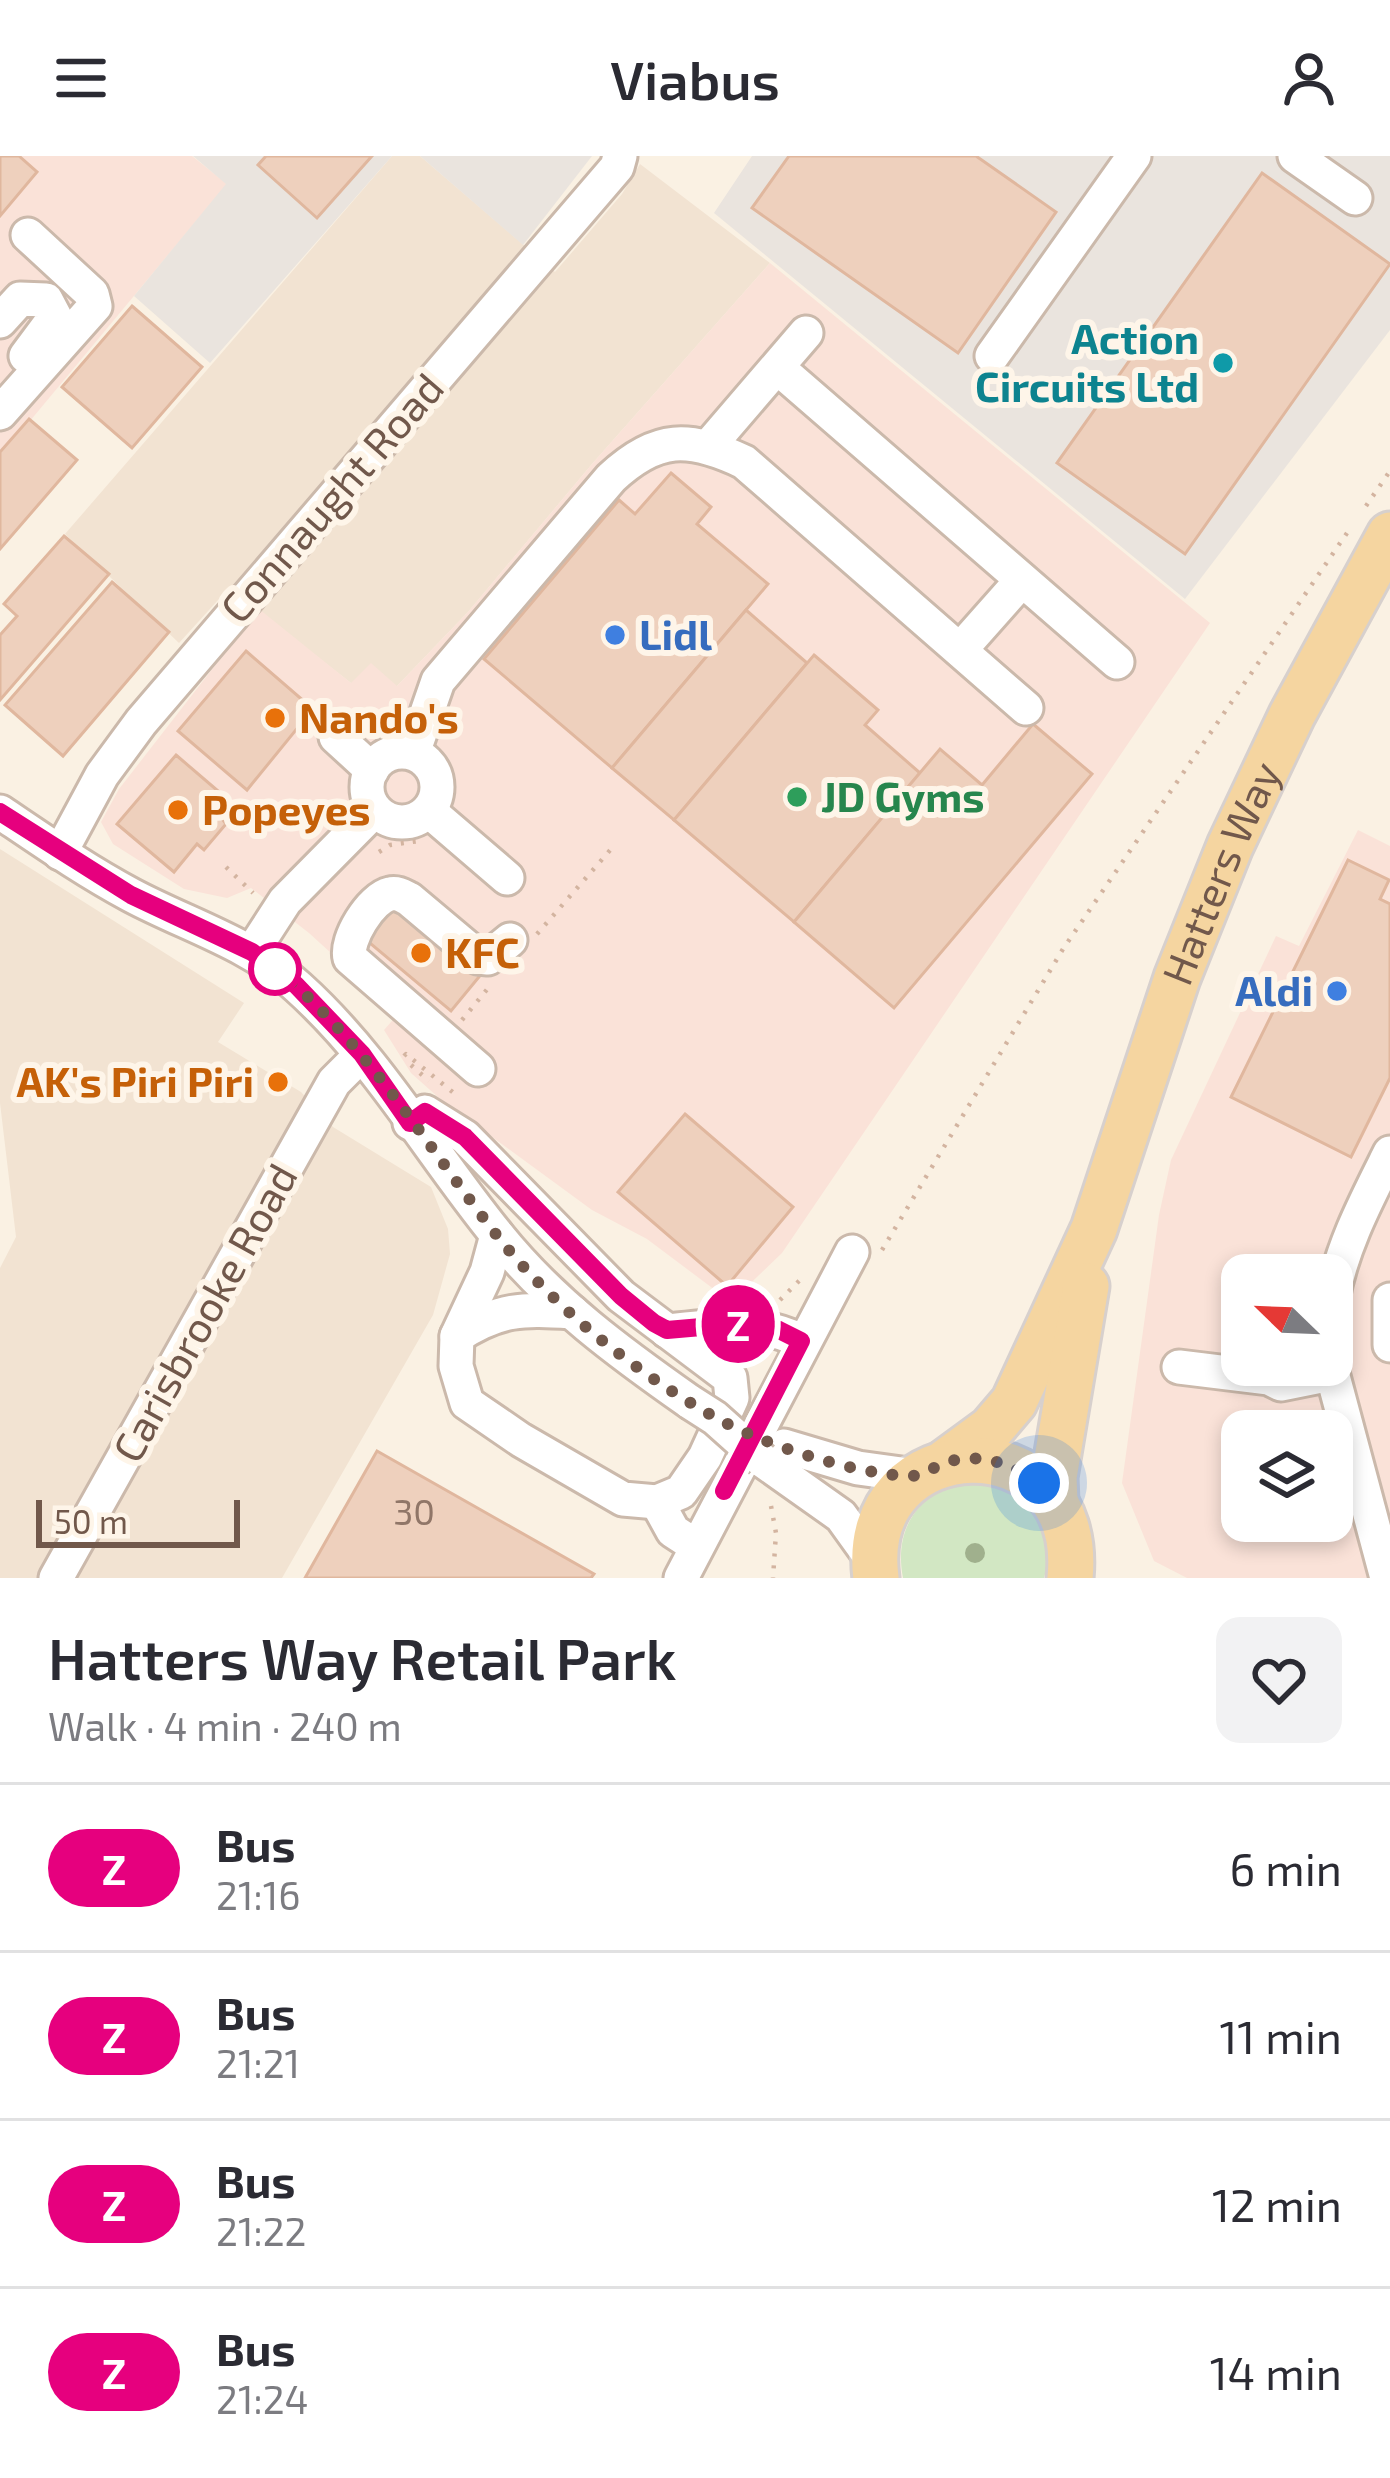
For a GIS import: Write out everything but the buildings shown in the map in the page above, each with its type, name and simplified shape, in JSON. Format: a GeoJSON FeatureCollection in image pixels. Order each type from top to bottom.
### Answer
{"type":"FeatureCollection","features":[{"type":"Feature","properties":{"kind":"main road","name":"Hatters Way"},"geometry":{"type":"LineString","coordinates":[[875,1570],[876,1537],[884,1514],[931,1469],[992,1429],[1014,1402],[1094,1229],[1170,998],[1230,846],[1292,716],[1390,535]]}},
{"type":"Feature","properties":{"kind":"main road","name":"Hatters Way"},"geometry":{"type":"LineString","coordinates":[[1055,1502],[1054,1477],[1094,1229]]}},
{"type":"Feature","properties":{"kind":"main road"},"geometry":{"type":"LineString","coordinates":[[931,1469],[970,1458],[995,1461],[1039,1483],[1055,1502],[1079,1571]]}},
{"type":"Feature","properties":{"kind":"street","name":"Connaught Road"},"geometry":{"type":"LineString","coordinates":[[60,853],[102,775],[141,722],[616,167],[620,156]]}},
{"type":"Feature","properties":{"kind":"street"},"geometry":{"type":"LineString","coordinates":[[1295,156],[1355,198]]}},
{"type":"Feature","properties":{"kind":"street"},"geometry":{"type":"LineString","coordinates":[[992,356],[1131,162]]}},
{"type":"Feature","properties":{"kind":"street"},"geometry":{"type":"LineString","coordinates":[[0,413],[95,306],[92,294],[28,235]]}},
{"type":"Feature","properties":{"kind":"street"},"geometry":{"type":"LineString","coordinates":[[0,321],[20,299],[46,300],[55,317],[0,384]]}},
{"type":"Feature","properties":{"kind":"street"},"geometry":{"type":"LineString","coordinates":[[709,446],[806,332]]}},
{"type":"Feature","properties":{"kind":"street"},"geometry":{"type":"LineString","coordinates":[[0,356],[40,338]]}},
{"type":"Feature","properties":{"kind":"street"},"geometry":{"type":"LineString","coordinates":[[778,368],[1118,662]]}},
{"type":"Feature","properties":{"kind":"street"},"geometry":{"type":"LineString","coordinates":[[413,753],[438,681],[611,478],[636,454],[667,443],[709,446],[744,462],[1026,708]]}},
{"type":"Feature","properties":{"kind":"street"},"geometry":{"type":"LineString","coordinates":[[959,650],[1022,580]]}},
{"type":"Feature","properties":{"kind":"street"},"geometry":{"type":"LineString","coordinates":[[336,737],[371,770]]}},
{"type":"Feature","properties":{"kind":"street"},"geometry":{"type":"LineString","coordinates":[[413,753],[432,767],[437,778],[438,790],[429,811],[408,823],[396,823],[375,810],[367,790],[371,770],[389,754],[413,753]]}},
{"type":"Feature","properties":{"kind":"street"},"geometry":{"type":"LineString","coordinates":[[252,952],[285,901],[375,810]]}},
{"type":"Feature","properties":{"kind":"street"},"geometry":{"type":"LineString","coordinates":[[429,811],[507,878]]}},
{"type":"Feature","properties":{"kind":"street"},"geometry":{"type":"LineString","coordinates":[[0,812],[131,895],[252,952],[296,985],[362,1054],[410,1123],[532,1276],[612,1347],[841,1516],[875,1570]]}},
{"type":"Feature","properties":{"kind":"street"},"geometry":{"type":"LineString","coordinates":[[478,1069],[350,958],[347,946],[352,933],[383,897],[396,893],[409,898],[478,957],[488,958],[510,940]]}},
{"type":"Feature","properties":{"kind":"street","name":"Carisbrooke Road"},"geometry":{"type":"LineString","coordinates":[[56,1578],[334,1082],[362,1054]]}},
{"type":"Feature","properties":{"kind":"street"},"geometry":{"type":"LineString","coordinates":[[410,1123],[425,1112],[465,1137],[621,1296],[730,1378],[732,1398],[705,1457],[681,1492],[657,1502],[623,1498],[520,1440],[467,1403],[456,1366],[458,1336],[487,1272],[497,1235]]}},
{"type":"Feature","properties":{"kind":"street"},"geometry":{"type":"LineString","coordinates":[[1344,1254],[1390,1153]]}},
{"type":"Feature","properties":{"kind":"street"},"geometry":{"type":"LineString","coordinates":[[681,1578],[801,1341],[852,1252]]}},
{"type":"Feature","properties":{"kind":"street"},"geometry":{"type":"LineString","coordinates":[[1390,1300],[1390,1345]]}},
{"type":"Feature","properties":{"kind":"street"},"geometry":{"type":"LineString","coordinates":[[458,1336],[482,1319],[510,1309],[572,1312]]}},
{"type":"Feature","properties":{"kind":"street"},"geometry":{"type":"LineString","coordinates":[[667,1330],[736,1324],[779,1330],[801,1341]]}},
{"type":"Feature","properties":{"kind":"street"},"geometry":{"type":"LineString","coordinates":[[1179,1367],[1221,1372]]}},
{"type":"Feature","properties":{"kind":"street"},"geometry":{"type":"LineString","coordinates":[[1336,1386],[1375,1482],[1387,1578]]}},
{"type":"Feature","properties":{"kind":"street"},"geometry":{"type":"LineString","coordinates":[[774,1470],[931,1469]]}},
{"type":"Feature","properties":{"kind":"street"},"geometry":{"type":"LineString","coordinates":[[657,1502],[674,1531],[696,1546]]}},
{"type":"Feature","properties":{"kind":"path"},"geometry":{"type":"LineString","coordinates":[[852,1252],[874,1266],[1063,949],[1322,570]]}},
{"type":"Feature","properties":{"kind":"path"},"geometry":{"type":"LineString","coordinates":[[226,867],[253,893]]}},
{"type":"Feature","properties":{"kind":"path"},"geometry":{"type":"LineString","coordinates":[[406,1054],[423,1065]]}},
{"type":"Feature","properties":{"kind":"path"},"geometry":{"type":"LineString","coordinates":[[773,1578],[774,1470]]}},
{"type":"Feature","properties":{"kind":"shaded area"},"geometry":{"type":"Polygon","coordinates":[[[0,156],[192,156],[227,184],[0,457],[0,156]]]}},
{"type":"Feature","properties":{"kind":"shaded area"},"geometry":{"type":"Polygon","coordinates":[[[193,156],[392,156],[210,363],[134,296],[226,184],[193,156]]]}},
{"type":"Feature","properties":{"kind":"shaded area"},"geometry":{"type":"Polygon","coordinates":[[[392,156],[420,156],[555,272],[622,194],[640,164],[770,263],[468,612],[397,686],[351,683],[229,588],[179,643],[65,534],[392,156]]]}},
{"type":"Feature","properties":{"kind":"shaded area"},"geometry":{"type":"Polygon","coordinates":[[[420,156],[592,156],[523,245],[420,156]]]}},
{"type":"Feature","properties":{"kind":"shaded area"},"geometry":{"type":"Polygon","coordinates":[[[752,156],[1390,156],[1390,330],[1185,599],[714,213],[752,156]]]}},
{"type":"Feature","properties":{"kind":"shaded area"},"geometry":{"type":"Polygon","coordinates":[[[770,263],[1210,623],[782,1253],[731,1302],[647,1239],[592,1210],[439,1098],[411,1073],[384,1030],[398,1014],[251,888],[227,898],[184,889],[113,844],[101,822],[119,789],[259,609],[351,683],[371,663],[397,686],[468,612],[770,263]]]}},
{"type":"Feature","properties":{"kind":"shaded area"},"geometry":{"type":"Polygon","coordinates":[[[1358,830],[1390,846],[1390,1578],[1187,1578],[1154,1561],[1122,1483],[1159,1215],[1171,1160],[1276,936],[1299,946],[1358,830]]]}},
{"type":"Feature","properties":{"kind":"shaded area"},"geometry":{"type":"Polygon","coordinates":[[[0,849],[244,1003],[218,1042],[301,1092],[333,1127],[431,1187],[448,1229],[450,1254],[433,1315],[282,1578],[0,1578],[0,1268],[16,1237],[0,1103],[0,849]]]}},
{"type":"Feature","properties":{"kind":"green space"},"geometry":{"type":"Polygon","coordinates":[[[959,1482],[997,1485],[1022,1499],[1044,1536],[1044,1578],[903,1578],[902,1546],[911,1518],[930,1497],[959,1482]]]}},
{"type":"Feature","properties":{"kind":"bus line","name":"Z"},"geometry":{"type":"LineString","coordinates":[[0,812],[131,895],[252,952],[296,985],[362,1054],[410,1123],[425,1112],[465,1137],[621,1296],[654,1323],[667,1330],[736,1324],[779,1330],[801,1341],[724,1491]]}},
{"type":"Feature","properties":{"kind":"place","name":"Action Circuits Ltd"},"geometry":{"type":"Point","coordinates":[1223,363]}},
{"type":"Feature","properties":{"kind":"place","name":"Lidl"},"geometry":{"type":"Point","coordinates":[615,635]}},
{"type":"Feature","properties":{"kind":"place","name":"Nando's"},"geometry":{"type":"Point","coordinates":[275,718]}},
{"type":"Feature","properties":{"kind":"place","name":"JD Gyms"},"geometry":{"type":"Point","coordinates":[797,797]}},
{"type":"Feature","properties":{"kind":"place","name":"Popeyes"},"geometry":{"type":"Point","coordinates":[178,810]}},
{"type":"Feature","properties":{"kind":"place","name":"KFC"},"geometry":{"type":"Point","coordinates":[421,953]}},
{"type":"Feature","properties":{"kind":"place","name":"Aldi"},"geometry":{"type":"Point","coordinates":[1337,991]}},
{"type":"Feature","properties":{"kind":"place","name":"AK's Piri Piri"},"geometry":{"type":"Point","coordinates":[278,1082]}},
{"type":"Feature","properties":{"kind":"route"},"geometry":{"type":"LineString","coordinates":[[275,969],[362,1054],[410,1123],[532,1276],[612,1347],[690,1402],[715,1418],[822,1460],[916,1476],[946,1462],[970,1458],[1018,1469],[1039,1483]]}}]}
